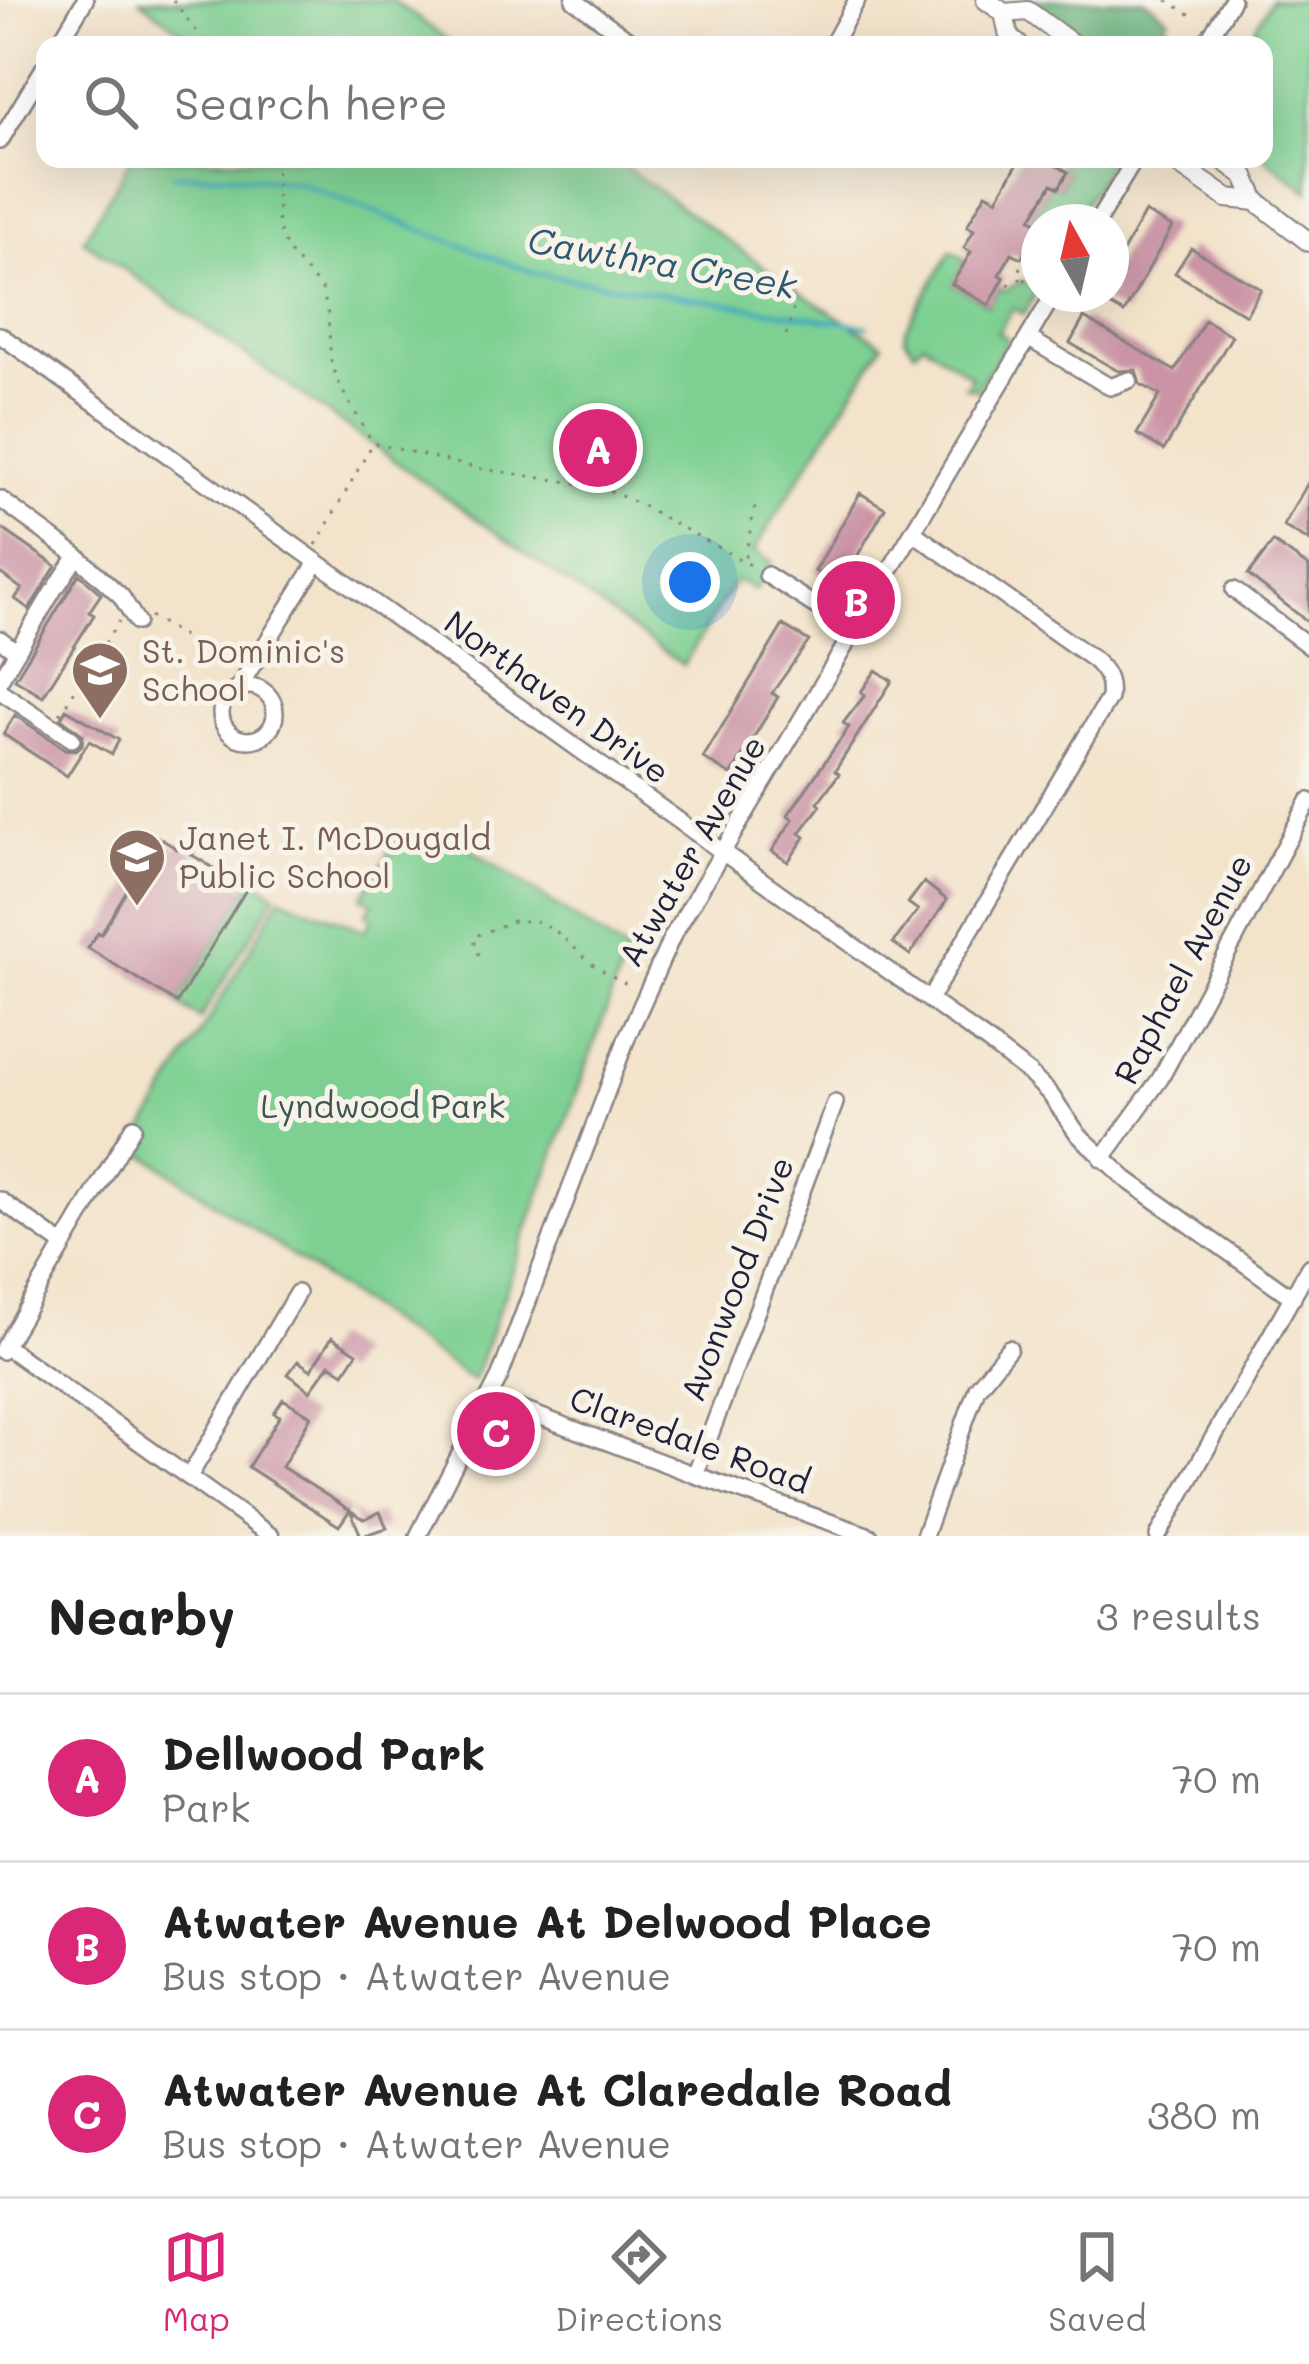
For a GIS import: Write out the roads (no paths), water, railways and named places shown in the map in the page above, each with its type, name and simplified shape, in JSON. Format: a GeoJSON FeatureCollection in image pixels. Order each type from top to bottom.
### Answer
{"type":"FeatureCollection","features":[{"type":"Feature","properties":{"kind":"main road"},"geometry":{"type":"LineString","coordinates":[[986,0],[1004,13],[1028,11],[1062,36]]}},
{"type":"Feature","properties":{"kind":"main road"},"geometry":{"type":"LineString","coordinates":[[1004,13],[1009,36]]}},
{"type":"Feature","properties":{"kind":"main road"},"geometry":{"type":"LineString","coordinates":[[1184,168],[1227,198],[1256,201]]}},
{"type":"Feature","properties":{"kind":"main road"},"geometry":{"type":"LineString","coordinates":[[1234,168],[1245,176],[1256,201],[1309,242]]}},
{"type":"Feature","properties":{"kind":"street"},"geometry":{"type":"LineString","coordinates":[[63,36],[85,0]]}},
{"type":"Feature","properties":{"kind":"street"},"geometry":{"type":"LineString","coordinates":[[574,0],[624,36]]}},
{"type":"Feature","properties":{"kind":"street"},"geometry":{"type":"LineString","coordinates":[[837,36],[857,0]]}},
{"type":"Feature","properties":{"kind":"street"},"geometry":{"type":"LineString","coordinates":[[1210,36],[1232,0]]}},
{"type":"Feature","properties":{"kind":"street"},"geometry":{"type":"LineString","coordinates":[[0,141],[36,81]]}},
{"type":"Feature","properties":{"kind":"street"},"geometry":{"type":"LineString","coordinates":[[1108,204],[1130,168]]}},
{"type":"Feature","properties":{"kind":"street","name":"Atwater Avenue"},"geometry":{"type":"LineString","coordinates":[[418,1536],[491,1397],[645,994],[672,937],[1043,312]]}},
{"type":"Feature","properties":{"kind":"street","name":"Northaven Drive"},"geometry":{"type":"LineString","coordinates":[[0,335],[1030,1074],[1102,1159],[1293,1298]]}},
{"type":"Feature","properties":{"kind":"street"},"geometry":{"type":"LineString","coordinates":[[1028,338],[1109,387],[1130,380]]}},
{"type":"Feature","properties":{"kind":"street"},"geometry":{"type":"LineString","coordinates":[[0,499],[76,556],[121,596],[134,618]]}},
{"type":"Feature","properties":{"kind":"street"},"geometry":{"type":"LineString","coordinates":[[914,533],[1093,659],[1110,686],[1109,698],[929,1000]]}},
{"type":"Feature","properties":{"kind":"street"},"geometry":{"type":"LineString","coordinates":[[0,680],[76,556]]}},
{"type":"Feature","properties":{"kind":"street"},"geometry":{"type":"LineString","coordinates":[[254,665],[275,709],[269,730],[254,740],[226,731],[220,713],[227,695],[254,665],[313,559]]}},
{"type":"Feature","properties":{"kind":"street"},"geometry":{"type":"LineString","coordinates":[[766,574],[856,632]]}},
{"type":"Feature","properties":{"kind":"street"},"geometry":{"type":"LineString","coordinates":[[1234,590],[1309,646]]}},
{"type":"Feature","properties":{"kind":"street"},"geometry":{"type":"LineString","coordinates":[[0,639],[17,652]]}},
{"type":"Feature","properties":{"kind":"street"},"geometry":{"type":"LineString","coordinates":[[239,687],[258,688],[272,700]]}},
{"type":"Feature","properties":{"kind":"street"},"geometry":{"type":"LineString","coordinates":[[0,692],[72,739]]}},
{"type":"Feature","properties":{"kind":"street","name":"Raphael Avenue"},"geometry":{"type":"LineString","coordinates":[[1102,1159],[1144,1106],[1309,802]]}},
{"type":"Feature","properties":{"kind":"street","name":"Avonwood Drive"},"geometry":{"type":"LineString","coordinates":[[695,1475],[835,1103]]}},
{"type":"Feature","properties":{"kind":"street"},"geometry":{"type":"LineString","coordinates":[[133,1127],[3,1350],[271,1536]]}},
{"type":"Feature","properties":{"kind":"street"},"geometry":{"type":"LineString","coordinates":[[0,1200],[62,1244]]}},
{"type":"Feature","properties":{"kind":"street"},"geometry":{"type":"LineString","coordinates":[[1158,1536],[1309,1267]]}},
{"type":"Feature","properties":{"kind":"street"},"geometry":{"type":"LineString","coordinates":[[189,1477],[297,1293]]}},
{"type":"Feature","properties":{"kind":"street"},"geometry":{"type":"LineString","coordinates":[[924,1536],[976,1388],[1009,1348]]}},
{"type":"Feature","properties":{"kind":"street","name":"Claredale Road"},"geometry":{"type":"LineString","coordinates":[[491,1397],[870,1536]]}},
{"type":"Feature","properties":{"kind":"waterway","name":"Cawthra Creek"},"geometry":{"type":"LineString","coordinates":[[174,175],[230,175],[298,183],[534,273],[867,326]]}},
{"type":"Feature","properties":{"kind":"place","name":"Dellwood Park"},"geometry":{"type":"Point","coordinates":[598,448]}},
{"type":"Feature","properties":{"kind":"place","name":"Atwater Avenue At Delwood Place"},"geometry":{"type":"Point","coordinates":[856,600]}},
{"type":"Feature","properties":{"kind":"place","name":"St. Dominic's School"},"geometry":{"type":"Point","coordinates":[100,721]}},
{"type":"Feature","properties":{"kind":"place","name":"Janet I. McDougald Public School"},"geometry":{"type":"Point","coordinates":[137,908]}},
{"type":"Feature","properties":{"kind":"place","name":"Atwater Avenue At Claredale Road"},"geometry":{"type":"Point","coordinates":[496,1431]}},
{"type":"Feature","properties":{"kind":"park label","name":"Lyndwood Park"},"geometry":{"type":"Point","coordinates":[383,1106]}}]}
